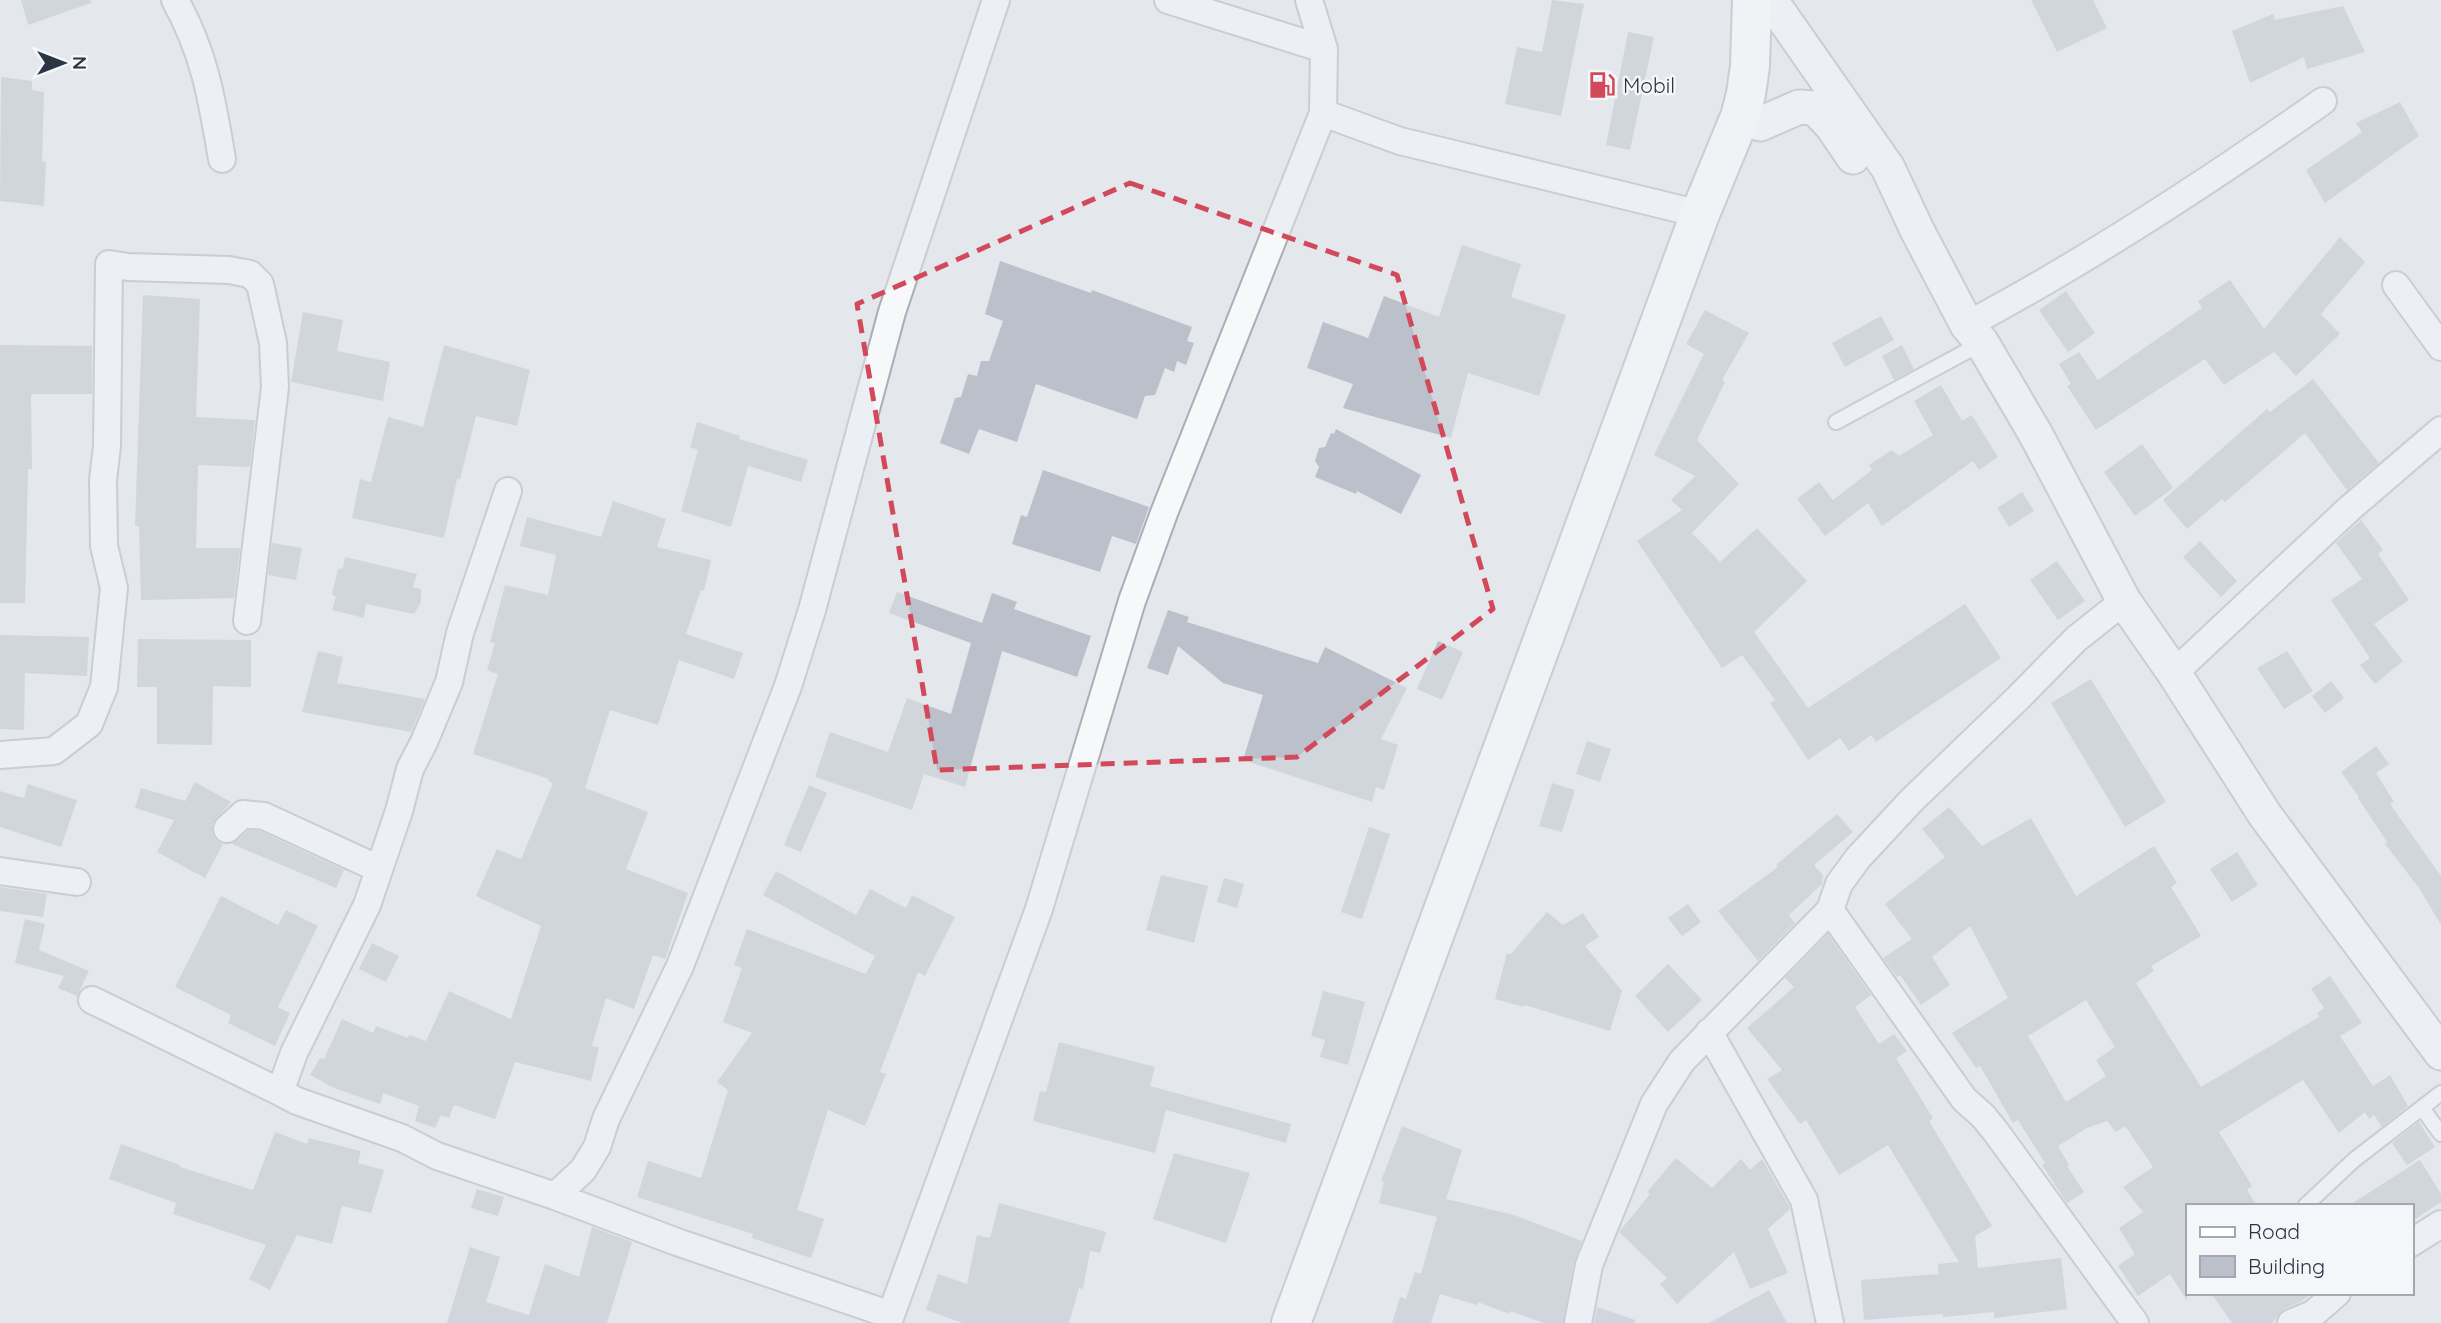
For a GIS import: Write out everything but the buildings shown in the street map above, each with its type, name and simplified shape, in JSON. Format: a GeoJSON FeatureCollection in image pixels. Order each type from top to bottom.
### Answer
{"type":"FeatureCollection","features":[{"type":"Feature","properties":{"kind":"main road"},"geometry":{"type":"LineString","coordinates":[[1291,1323],[1412,1026],[1720,221],[1760,124],[1771,68],[1769,1]]}},
{"type":"Feature","properties":{"kind":"main road"},"geometry":{"type":"LineString","coordinates":[[1313,1323],[1412,1026],[1700,214],[1740,117],[1750,66],[1769,1]]}},
{"type":"Feature","properties":{"kind":"street"},"geometry":{"type":"LineString","coordinates":[[175,0],[191,29],[201,56],[222,159]]}},
{"type":"Feature","properties":{"kind":"street"},"geometry":{"type":"LineString","coordinates":[[555,1196],[583,1170],[597,1147],[606,1119],[680,966],[788,686],[812,610],[892,312],[996,0]]}},
{"type":"Feature","properties":{"kind":"street"},"geometry":{"type":"LineString","coordinates":[[1168,0],[1324,49]]}},
{"type":"Feature","properties":{"kind":"street"},"geometry":{"type":"LineString","coordinates":[[92,1000],[308,1105],[402,1138],[437,1156],[555,1196],[889,1319],[1039,909],[1132,601],[1164,513],[1323,113],[1324,49],[1309,0]]}},
{"type":"Feature","properties":{"kind":"street"},"geometry":{"type":"LineString","coordinates":[[1769,1],[1888,168],[1917,230],[1974,334],[2035,433],[2124,601],[2174,673],[2264,815],[2441,1053]]}},
{"type":"Feature","properties":{"kind":"street"},"geometry":{"type":"LineString","coordinates":[[1974,334],[2040,287],[2192,191],[2323,101]]}},
{"type":"Feature","properties":{"kind":"street"},"geometry":{"type":"LineString","coordinates":[[1760,124],[1799,107],[1815,108],[1832,126],[1876,190],[1917,230]]}},
{"type":"Feature","properties":{"kind":"street"},"geometry":{"type":"LineString","coordinates":[[1323,113],[1400,141],[1700,214]]}},
{"type":"Feature","properties":{"kind":"street"},"geometry":{"type":"LineString","coordinates":[[0,755],[54,751],[89,724],[104,687],[114,588],[104,546],[103,480],[107,446],[110,264],[229,270],[250,274],[260,285],[273,343],[275,387],[247,621]]}},
{"type":"Feature","properties":{"kind":"street"},"geometry":{"type":"LineString","coordinates":[[2396,285],[2441,347]]}},
{"type":"Feature","properties":{"kind":"street"},"geometry":{"type":"LineString","coordinates":[[2174,673],[2350,508],[2441,430]]}},
{"type":"Feature","properties":{"kind":"street"},"geometry":{"type":"LineString","coordinates":[[280,1092],[300,1041],[367,905],[399,811],[410,769],[449,682],[460,633],[508,491]]}},
{"type":"Feature","properties":{"kind":"street"},"geometry":{"type":"LineString","coordinates":[[1578,1323],[1589,1265],[1654,1104],[1682,1061],[1830,909],[1839,884],[1858,858],[1911,801],[2076,639],[2124,601]]}},
{"type":"Feature","properties":{"kind":"street"},"geometry":{"type":"LineString","coordinates":[[227,829],[243,814],[264,816],[379,869]]}},
{"type":"Feature","properties":{"kind":"street"},"geometry":{"type":"LineString","coordinates":[[0,871],[77,882]]}},
{"type":"Feature","properties":{"kind":"street"},"geometry":{"type":"LineString","coordinates":[[1830,909],[1964,1098],[1996,1132],[2135,1323]]}},
{"type":"Feature","properties":{"kind":"street"},"geometry":{"type":"LineString","coordinates":[[1709,1031],[1804,1200],[1830,1323]]}},
{"type":"Feature","properties":{"kind":"street"},"geometry":{"type":"LineString","coordinates":[[2413,1242],[2441,1224]]}},
{"type":"Feature","properties":{"kind":"street"},"geometry":{"type":"LineString","coordinates":[[2291,1323],[2313,1314],[2335,1295]]}},
{"type":"Feature","properties":{"kind":"lane"},"geometry":{"type":"LineString","coordinates":[[1836,422],[1974,334]]}},
{"type":"Feature","properties":{"kind":"lane"},"geometry":{"type":"LineString","coordinates":[[2307,1204],[2354,1160],[2441,1093]]}},
{"type":"Feature","properties":{"kind":"lane"},"geometry":{"type":"LineString","coordinates":[[2422,1108],[2441,1134]]}},
{"type":"Feature","properties":{"kind":"highlighted area"},"geometry":{"type":"Polygon","coordinates":[[[1130,183],[1397,275],[1493,609],[1297,757],[937,770],[857,304],[1130,183]]]}},
{"type":"Feature","properties":{"kind":"place","name":"Mobil"},"geometry":{"type":"Point","coordinates":[1602,85]}}]}
